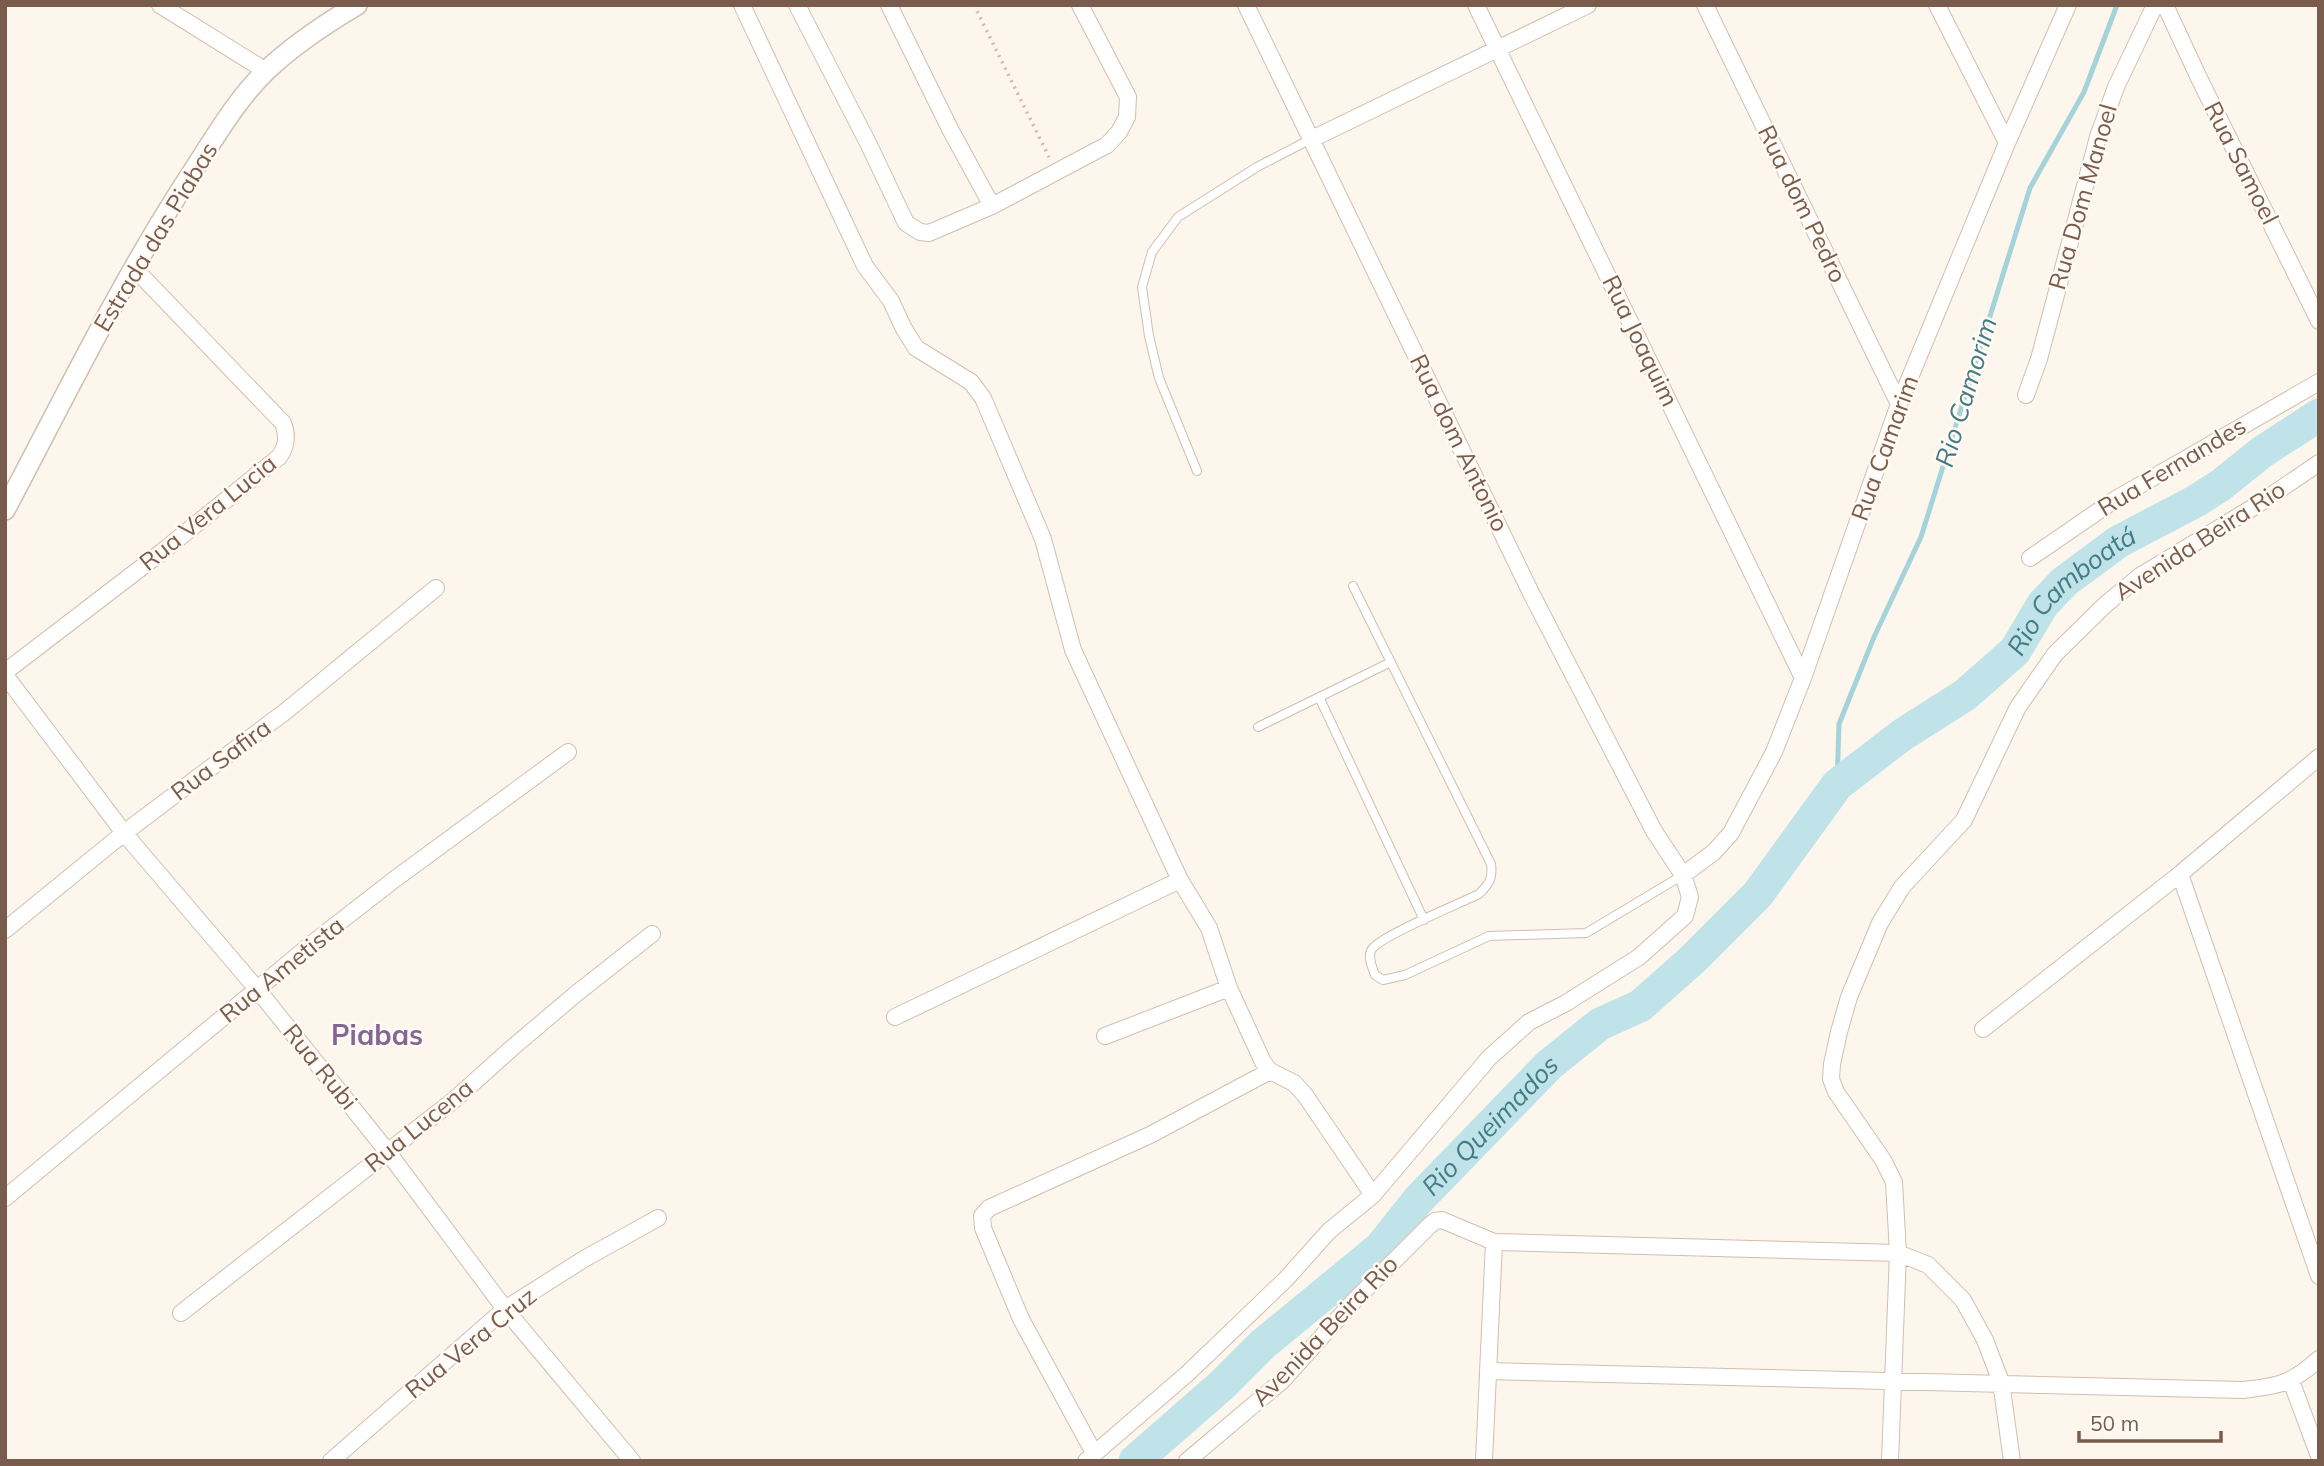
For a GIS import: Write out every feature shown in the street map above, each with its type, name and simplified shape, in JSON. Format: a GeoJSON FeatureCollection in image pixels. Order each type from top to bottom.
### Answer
{"type":"FeatureCollection","features":[{"type":"Feature","properties":{"kind":"street"},"geometry":{"type":"LineString","coordinates":[[160,5],[266,71]]}},
{"type":"Feature","properties":{"kind":"street"},"geometry":{"type":"LineString","coordinates":[[742,5],[865,266],[891,301],[916,348],[971,382],[983,398],[1043,539],[1073,650],[1180,880],[1209,928],[1229,988],[1263,1062],[1270,1071],[1294,1083],[1305,1095],[1373,1195]]}},
{"type":"Feature","properties":{"kind":"street"},"geometry":{"type":"LineString","coordinates":[[797,5],[906,223],[920,233],[929,233],[992,206],[1107,145],[1119,132],[1127,117],[1128,97],[1080,5]]}},
{"type":"Feature","properties":{"kind":"street"},"geometry":{"type":"LineString","coordinates":[[889,5],[950,129],[992,206]]}},
{"type":"Feature","properties":{"kind":"street","name":"Rua dom Antonio"},"geometry":{"type":"LineString","coordinates":[[1246,5],[1531,593],[1641,808],[1683,875]]}},
{"type":"Feature","properties":{"kind":"street","name":"Rua Joaquim"},"geometry":{"type":"LineString","coordinates":[[1476,5],[1803,678]]}},
{"type":"Feature","properties":{"kind":"street"},"geometry":{"type":"LineString","coordinates":[[1312,139],[1588,5]]}},
{"type":"Feature","properties":{"kind":"street","name":"Rua dom Pedro"},"geometry":{"type":"LineString","coordinates":[[1705,5],[1899,404]]}},
{"type":"Feature","properties":{"kind":"street"},"geometry":{"type":"LineString","coordinates":[[1937,5],[2007,142]]}},
{"type":"Feature","properties":{"kind":"street","name":"Rua Camarim"},"geometry":{"type":"LineString","coordinates":[[1683,875],[1714,852],[1741,817],[1774,752],[1803,678],[1899,404],[2007,142],[2068,5]]}},
{"type":"Feature","properties":{"kind":"street","name":"Rua Dom Manoel"},"geometry":{"type":"LineString","coordinates":[[2026,395],[2039,359],[2098,136],[2116,87],[2155,5]]}},
{"type":"Feature","properties":{"kind":"street","name":"Rua Samoel"},"geometry":{"type":"LineString","coordinates":[[2165,5],[2319,321]]}},
{"type":"Feature","properties":{"kind":"street","name":"Estrada das Piabas"},"geometry":{"type":"LineString","coordinates":[[5,510],[134,268],[212,141],[266,71],[298,43],[347,8]]}},
{"type":"Feature","properties":{"kind":"street","name":"Rua Vera Lucia"},"geometry":{"type":"LineString","coordinates":[[5,673],[163,551],[279,457],[285,448],[284,423],[134,268]]}},
{"type":"Feature","properties":{"kind":"street","name":"Rua Fernandes"},"geometry":{"type":"LineString","coordinates":[[2029,558],[2116,499],[2319,382]]}},
{"type":"Feature","properties":{"kind":"street","name":"Avenida Beira Rio"},"geometry":{"type":"LineString","coordinates":[[1890,1461],[1898,1252],[1894,1182],[1883,1160],[1836,1092],[1831,1079],[1832,1064],[1849,996],[1880,923],[1902,887],[1964,820],[2018,708],[2055,654],[2106,604],[2140,576],[2257,505],[2319,463]]}},
{"type":"Feature","properties":{"kind":"street","name":"Rua Safira"},"geometry":{"type":"LineString","coordinates":[[5,930],[124,833],[286,711],[436,588]]}},
{"type":"Feature","properties":{"kind":"street","name":"Rua Rubi"},"geometry":{"type":"LineString","coordinates":[[5,673],[124,833],[257,989],[387,1151],[505,1309],[632,1461]]}},
{"type":"Feature","properties":{"kind":"street","name":"Rua Ametista"},"geometry":{"type":"LineString","coordinates":[[5,1198],[257,989],[395,879],[568,752]]}},
{"type":"Feature","properties":{"kind":"street"},"geometry":{"type":"LineString","coordinates":[[1983,1029],[2180,874],[2319,757]]}},
{"type":"Feature","properties":{"kind":"street"},"geometry":{"type":"LineString","coordinates":[[2180,874],[2319,1276]]}},
{"type":"Feature","properties":{"kind":"street"},"geometry":{"type":"LineString","coordinates":[[1270,1071],[1150,1135],[989,1208],[982,1216],[983,1228],[1021,1319],[1090,1457],[1188,1373],[1286,1279],[1329,1231],[1373,1195],[1489,1058],[1529,1022],[1566,1003],[1639,957],[1685,916],[1690,897],[1683,875]]}},
{"type":"Feature","properties":{"kind":"street"},"geometry":{"type":"LineString","coordinates":[[895,1017],[1180,880]]}},
{"type":"Feature","properties":{"kind":"street","name":"Rua Lucena"},"geometry":{"type":"LineString","coordinates":[[181,1313],[454,1100],[521,1040],[652,934]]}},
{"type":"Feature","properties":{"kind":"street"},"geometry":{"type":"LineString","coordinates":[[1105,1037],[1229,988]]}},
{"type":"Feature","properties":{"kind":"street","name":"Rua Vera Cruz"},"geometry":{"type":"LineString","coordinates":[[331,1461],[505,1309],[584,1259],[658,1218]]}},
{"type":"Feature","properties":{"kind":"street","name":"Avenida Beira Rio"},"geometry":{"type":"LineString","coordinates":[[1187,1461],[1283,1380],[1352,1303],[1435,1221],[1450,1222],[1493,1242]]}},
{"type":"Feature","properties":{"kind":"street"},"geometry":{"type":"LineString","coordinates":[[1484,1461],[1493,1242],[1898,1252],[1928,1265],[1963,1300],[1986,1340],[2001,1382],[2012,1461]]}},
{"type":"Feature","properties":{"kind":"street"},"geometry":{"type":"LineString","coordinates":[[1488,1371],[2243,1390],[2276,1386],[2291,1381],[2319,1359]]}},
{"type":"Feature","properties":{"kind":"street"},"geometry":{"type":"LineString","coordinates":[[2291,1381],[2319,1456]]}},
{"type":"Feature","properties":{"kind":"lane"},"geometry":{"type":"LineString","coordinates":[[1197,471],[1159,378],[1149,336],[1142,287],[1152,252],[1178,217],[1257,167],[1312,139]]}},
{"type":"Feature","properties":{"kind":"lane"},"geometry":{"type":"LineString","coordinates":[[1353,586],[1491,864],[1490,884],[1479,894],[1387,937],[1373,947],[1370,953],[1375,975],[1383,980],[1405,975],[1489,936],[1586,933],[1683,875]]}},
{"type":"Feature","properties":{"kind":"lane"},"geometry":{"type":"LineString","coordinates":[[1258,727],[1391,662]]}},
{"type":"Feature","properties":{"kind":"lane"},"geometry":{"type":"LineString","coordinates":[[1319,697],[1424,920]]}},
{"type":"Feature","properties":{"kind":"path"},"geometry":{"type":"LineString","coordinates":[[974,5],[1057,173]]}},
{"type":"Feature","properties":{"kind":"waterway","name":"Rio Camorim"},"geometry":{"type":"LineString","coordinates":[[1837,785],[1839,724],[1874,637],[1921,537],[2030,188],[2084,92],[2117,5]]}},
{"type":"Feature","properties":{"kind":"waterway","name":"Rio Queimados"},"geometry":{"type":"LineString","coordinates":[[1135,1461],[1222,1385],[1263,1344],[1380,1248],[1419,1199],[1549,1065],[1600,1024],[1640,1006],[1692,960],[1758,894],[1837,785],[1902,735],[1965,695],[2015,651],[2043,604],[2064,582],[2118,542],[2221,485],[2262,452],[2319,415]]}},
{"type":"Feature","properties":{"kind":"district","name":"Piabas"},"geometry":{"type":"Point","coordinates":[377,1035]}},
{"type":"Feature","properties":{"kind":"water label","name":"Rio Camboatá"},"geometry":{"type":"Point","coordinates":[2074,594]}}]}
